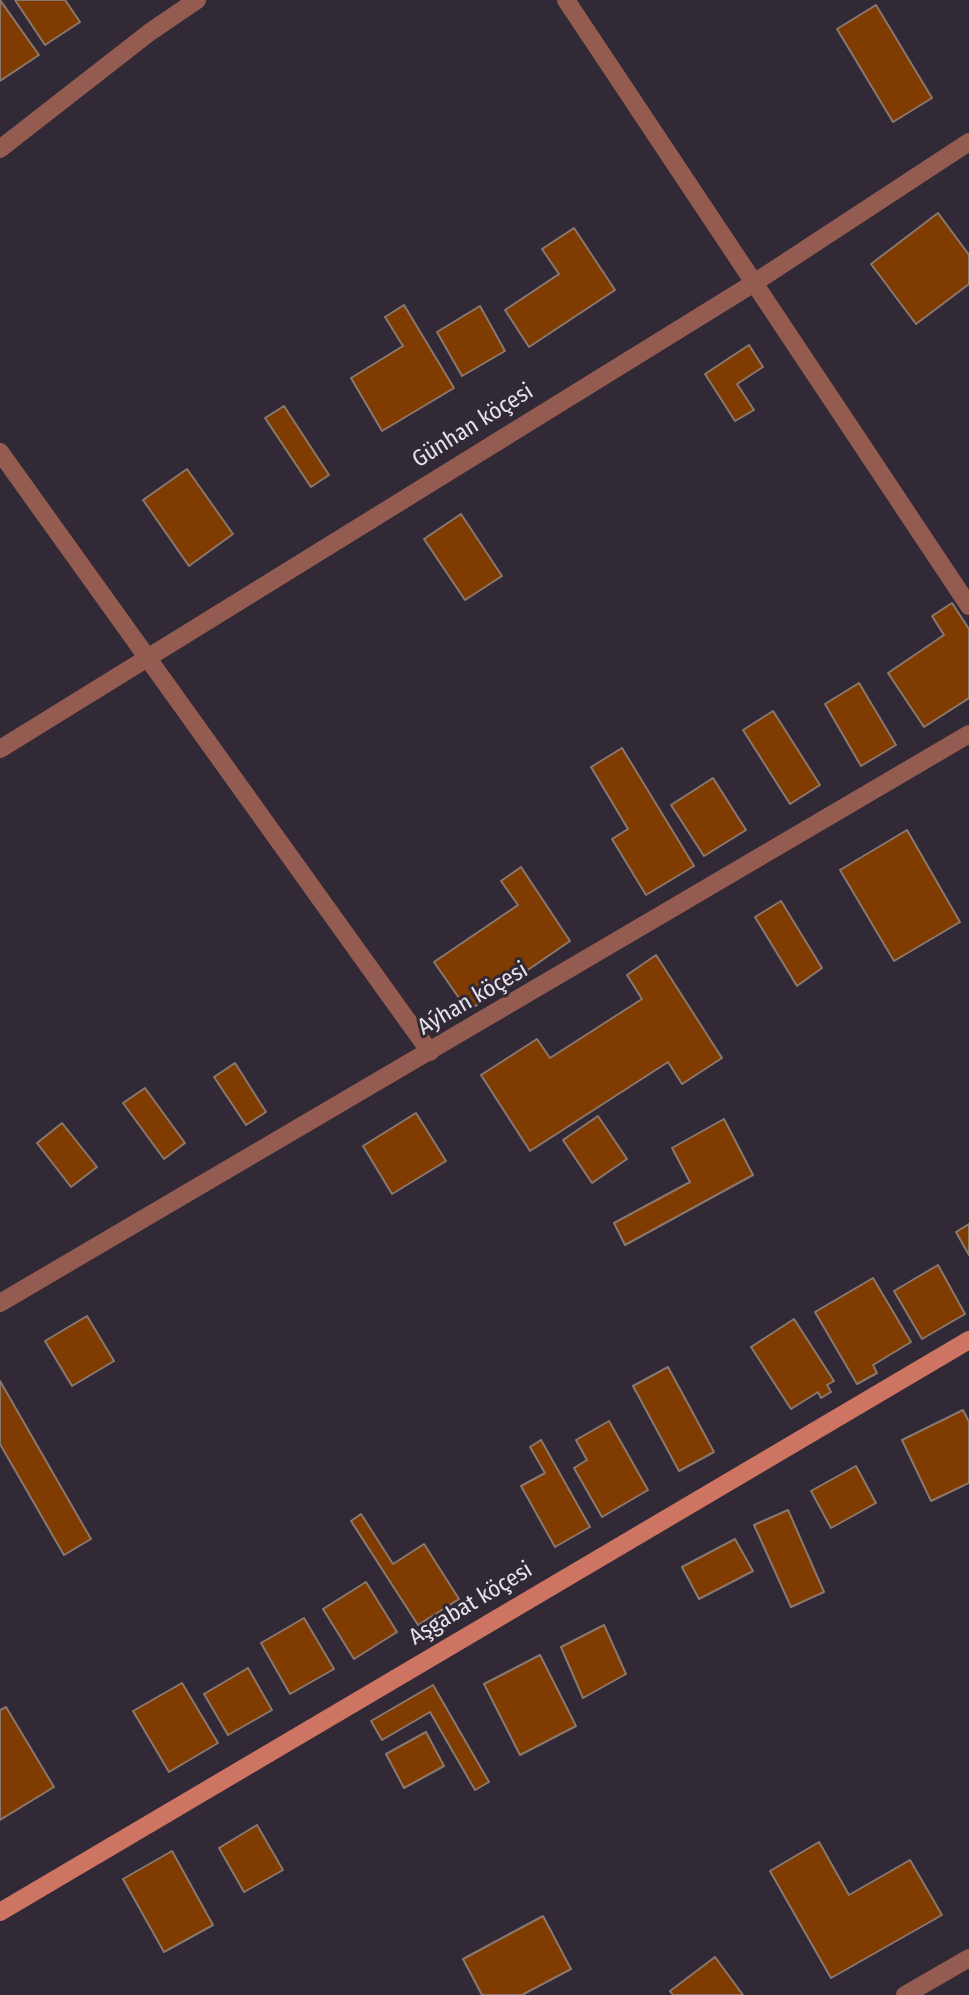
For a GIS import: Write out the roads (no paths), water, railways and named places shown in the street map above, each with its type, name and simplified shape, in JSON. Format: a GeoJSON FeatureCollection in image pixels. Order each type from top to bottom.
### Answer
{"type":"FeatureCollection","features":[{"type":"Feature","properties":{"kind":"street"},"geometry":{"type":"LineString","coordinates":[[0,149],[150,32],[197,0]]}},
{"type":"Feature","properties":{"kind":"street"},"geometry":{"type":"LineString","coordinates":[[566,0],[969,606]]}},
{"type":"Feature","properties":{"kind":"street","name":"Günhan köçesi"},"geometry":{"type":"LineString","coordinates":[[0,749],[145,656],[754,283],[969,142]]}},
{"type":"Feature","properties":{"kind":"street"},"geometry":{"type":"LineString","coordinates":[[0,453],[430,1052]]}},
{"type":"Feature","properties":{"kind":"street","name":"Aýhan köçesi"},"geometry":{"type":"LineString","coordinates":[[0,1303],[969,734]]}},
{"type":"Feature","properties":{"kind":"street","name":"Aşgabat köçesi"},"geometry":{"type":"LineString","coordinates":[[0,1912],[969,1340]]}},
{"type":"Feature","properties":{"kind":"street"},"geometry":{"type":"LineString","coordinates":[[905,1995],[969,1958]]}}]}
